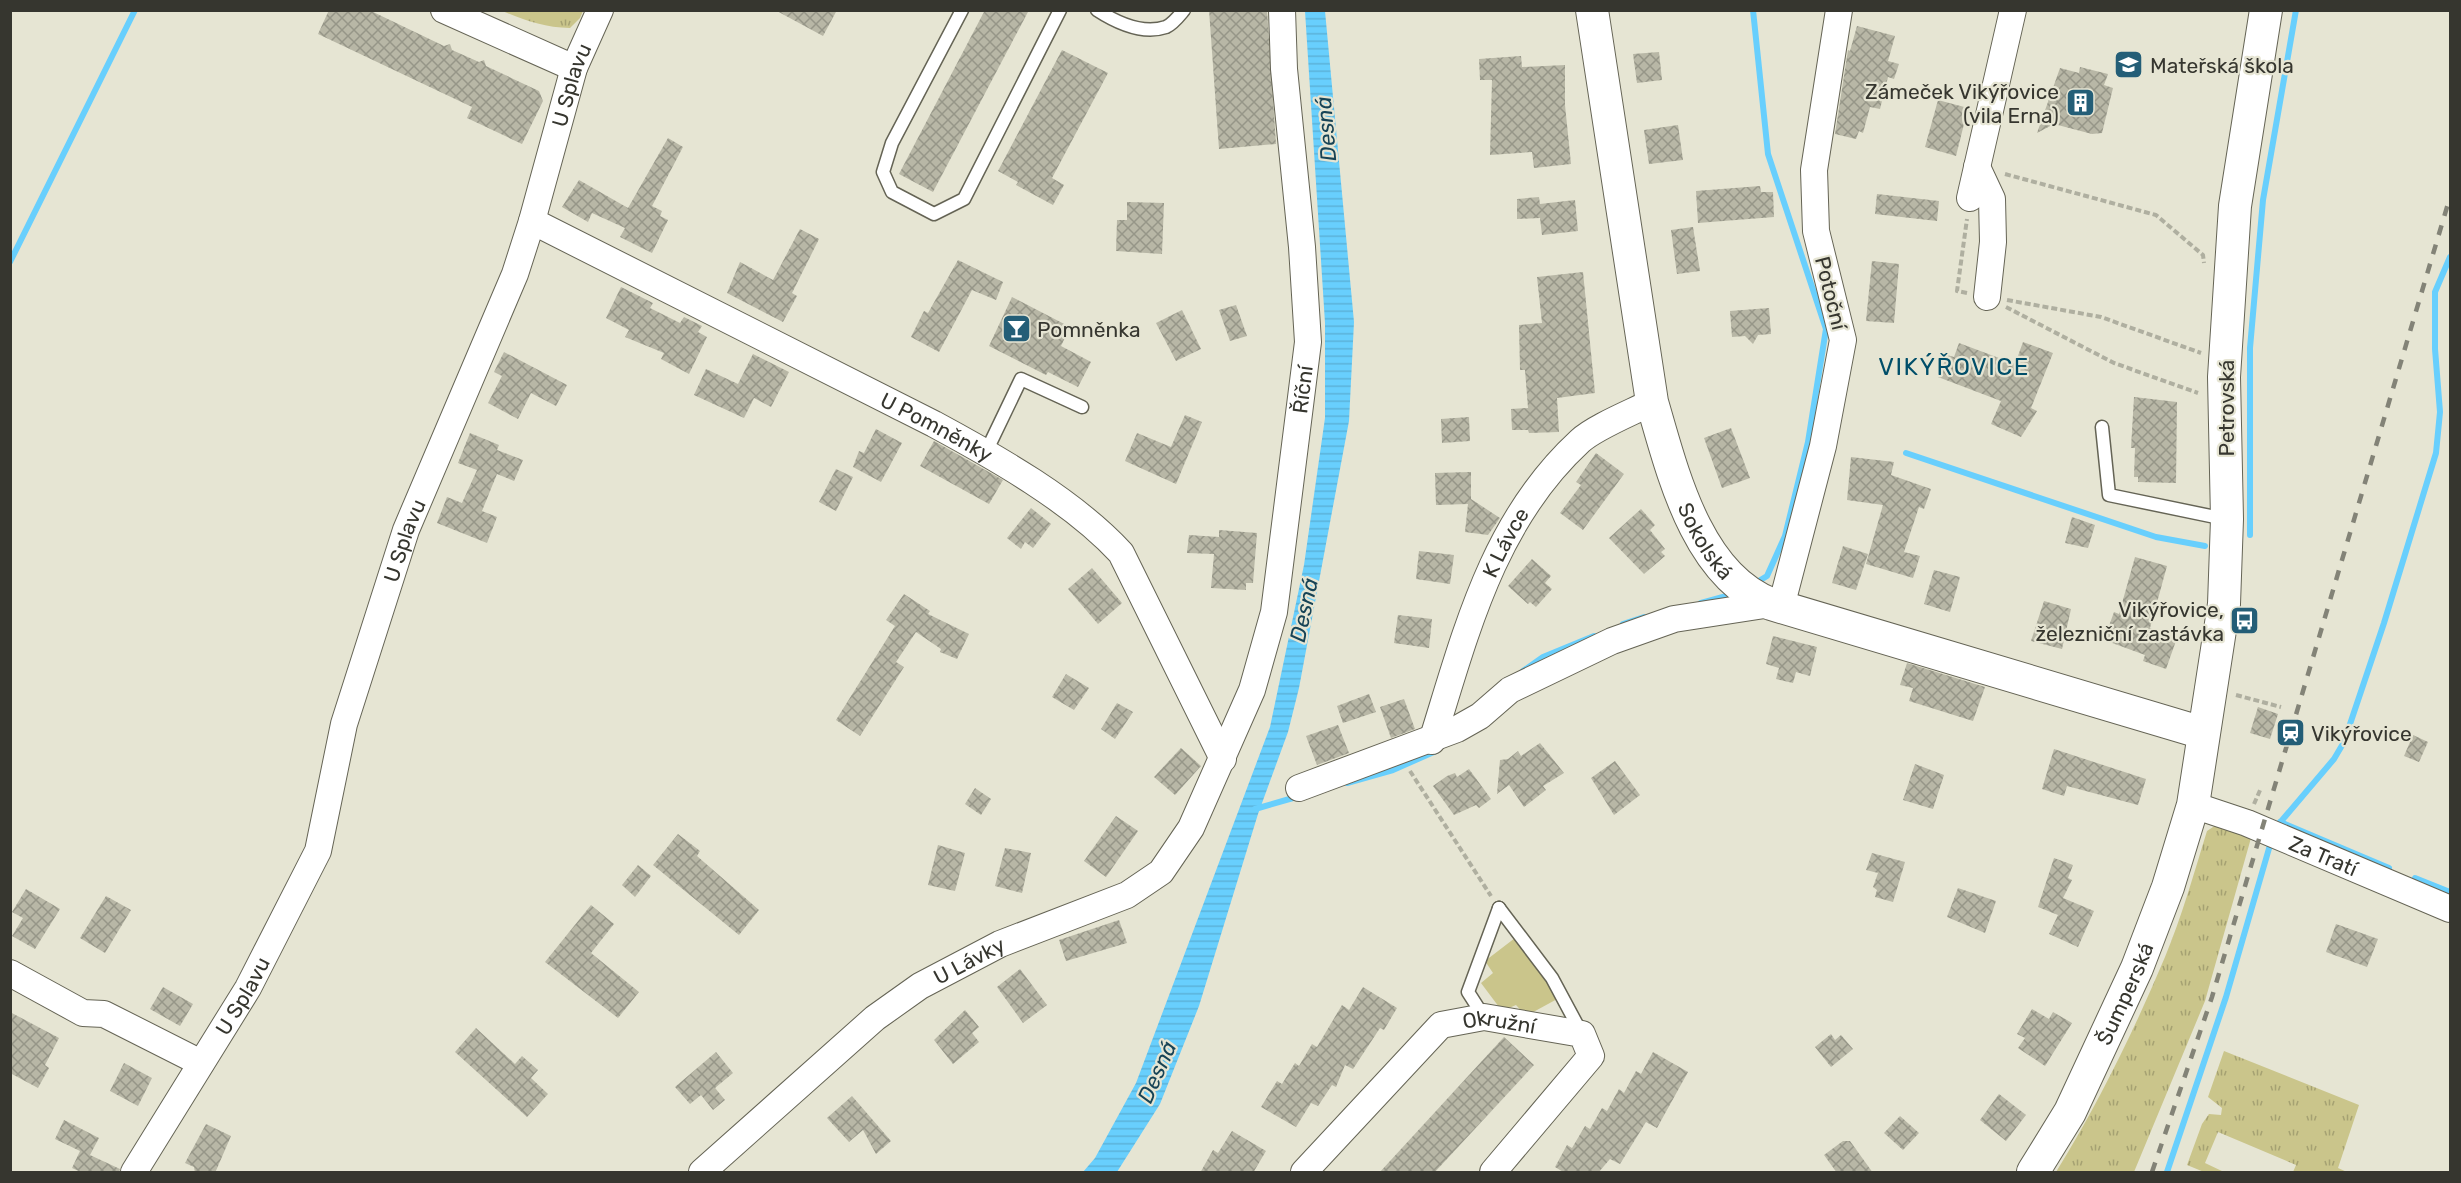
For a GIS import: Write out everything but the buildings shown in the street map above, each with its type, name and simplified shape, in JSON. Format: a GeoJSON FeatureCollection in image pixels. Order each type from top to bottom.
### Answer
{"type":"FeatureCollection","features":[{"type":"Feature","properties":{"kind":"street"},"geometry":{"type":"LineString","coordinates":[[444,10],[574,69]]}},
{"type":"Feature","properties":{"kind":"street","name":"U Splavu"},"geometry":{"type":"LineString","coordinates":[[134,1173],[248,988],[318,851],[344,724],[406,530],[514,274],[532,221],[574,69],[600,10]]}},
{"type":"Feature","properties":{"kind":"street","name":"Říční"},"geometry":{"type":"LineString","coordinates":[[1223,759],[1252,690],[1274,612],[1308,342],[1302,247],[1284,69],[1282,10]]}},
{"type":"Feature","properties":{"kind":"street","name":"Sokolská"},"geometry":{"type":"LineString","coordinates":[[1592,10],[1652,402],[1691,520],[1728,574],[1768,603],[2203,733]]}},
{"type":"Feature","properties":{"kind":"street","name":"Potoční"},"geometry":{"type":"LineString","coordinates":[[1768,603],[1823,446],[1843,340],[1816,231],[1814,170],[1839,10]]}},
{"type":"Feature","properties":{"kind":"street"},"geometry":{"type":"LineString","coordinates":[[1970,198],[2013,10]]}},
{"type":"Feature","properties":{"kind":"street","name":"Petrovská"},"geometry":{"type":"LineString","coordinates":[[2193,805],[2224,604],[2227,519],[2224,390],[2235,206],[2266,10]]}},
{"type":"Feature","properties":{"kind":"street"},"geometry":{"type":"LineString","coordinates":[[1977,167],[1992,199],[1993,242],[1987,297]]}},
{"type":"Feature","properties":{"kind":"street","name":"U Pomněnky"},"geometry":{"type":"LineString","coordinates":[[532,221],[877,393],[986,452],[1098,528],[1121,554],[1223,759]]}},
{"type":"Feature","properties":{"kind":"street","name":"K Lávce"},"geometry":{"type":"LineString","coordinates":[[1443,736],[1480,589],[1525,502],[1581,440],[1652,402]]}},
{"type":"Feature","properties":{"kind":"street"},"geometry":{"type":"LineString","coordinates":[[1299,788],[1443,736],[1480,716],[1510,690],[1612,641],[1674,620],[1768,603]]}},
{"type":"Feature","properties":{"kind":"street","name":"U Lávky"},"geometry":{"type":"LineString","coordinates":[[702,1173],[875,1018],[920,986],[1000,944],[1127,895],[1161,872],[1191,828],[1223,759]]}},
{"type":"Feature","properties":{"kind":"street","name":"Za Tratí"},"geometry":{"type":"LineString","coordinates":[[2193,805],[2247,823],[2451,909]]}},
{"type":"Feature","properties":{"kind":"street","name":"Šumperská"},"geometry":{"type":"LineString","coordinates":[[2032,1173],[2070,1112],[2138,968],[2168,886],[2193,805]]}},
{"type":"Feature","properties":{"kind":"street"},"geometry":{"type":"LineString","coordinates":[[10,973],[83,1013],[104,1014],[201,1063]]}},
{"type":"Feature","properties":{"kind":"street","name":"Okružní"},"geometry":{"type":"LineString","coordinates":[[1304,1173],[1441,1025],[1484,1017],[1582,1034]]}},
{"type":"Feature","properties":{"kind":"street"},"geometry":{"type":"LineString","coordinates":[[1493,1173],[1591,1056],[1582,1034]]}},
{"type":"Feature","properties":{"kind":"lane"},"geometry":{"type":"LineString","coordinates":[[962,10],[892,142],[883,172],[892,192],[906,202],[934,214],[964,199],[1060,10]]}},
{"type":"Feature","properties":{"kind":"lane"},"geometry":{"type":"LineString","coordinates":[[1097,10],[1109,18],[1143,31],[1168,26],[1184,10]]}},
{"type":"Feature","properties":{"kind":"lane"},"geometry":{"type":"LineString","coordinates":[[986,452],[1021,379],[1082,407]]}},
{"type":"Feature","properties":{"kind":"lane"},"geometry":{"type":"LineString","coordinates":[[2102,427],[2109,495],[2227,519]]}},
{"type":"Feature","properties":{"kind":"lane"},"geometry":{"type":"LineString","coordinates":[[1484,1017],[1468,992],[1499,908]]}},
{"type":"Feature","properties":{"kind":"lane"},"geometry":{"type":"LineString","coordinates":[[1499,908],[1552,978],[1582,1034]]}},
{"type":"Feature","properties":{"kind":"path"},"geometry":{"type":"LineString","coordinates":[[1977,167],[2156,215],[2203,255],[2204,266]]}},
{"type":"Feature","properties":{"kind":"path"},"geometry":{"type":"LineString","coordinates":[[1970,198],[1957,291],[2101,317],[2211,356],[2224,390]]}},
{"type":"Feature","properties":{"kind":"path"},"geometry":{"type":"LineString","coordinates":[[1987,297],[2114,363],[2224,390]]}},
{"type":"Feature","properties":{"kind":"path"},"geometry":{"type":"LineString","coordinates":[[2209,691],[2224,692],[2281,706]]}},
{"type":"Feature","properties":{"kind":"path"},"geometry":{"type":"LineString","coordinates":[[1412,775],[1499,908]]}},
{"type":"Feature","properties":{"kind":"green space"},"geometry":{"type":"Polygon","coordinates":[[[583,10],[580,18],[570,28],[543,25],[502,11],[583,10]]]}},
{"type":"Feature","properties":{"kind":"green space"},"geometry":{"type":"Polygon","coordinates":[[[2216,825],[2248,831],[2251,838],[2205,1001],[2134,1172],[2056,1172],[2101,1094],[2141,1012],[2177,926],[2207,831],[2216,825]]]}},
{"type":"Feature","properties":{"kind":"green space"},"geometry":{"type":"Polygon","coordinates":[[[1515,938],[1559,998],[1526,1016],[1516,1005],[1502,1011],[1481,983],[1493,973],[1485,961],[1515,938]]]}},
{"type":"Feature","properties":{"kind":"green space"},"geometry":{"type":"Polygon","coordinates":[[[2224,1051],[2359,1105],[2338,1168],[2347,1172],[2293,1172],[2296,1165],[2218,1132],[2205,1163],[2224,1172],[2204,1172],[2187,1165],[2202,1124],[2209,1114],[2221,1115],[2222,1108],[2208,1097],[2224,1051]]]}},
{"type":"Feature","properties":{"kind":"water","name":"Desná"},"geometry":{"type":"Polygon","coordinates":[[[1305,11],[1325,11],[1354,322],[1349,421],[1299,688],[1288,732],[1258,814],[1199,1006],[1160,1104],[1117,1172],[1083,1172],[1095,1158],[1136,1083],[1270,727],[1304,565],[1325,418],[1325,323],[1305,11]]]}},
{"type":"Feature","properties":{"kind":"waterway"},"geometry":{"type":"LineString","coordinates":[[10,262],[135,10]]}},
{"type":"Feature","properties":{"kind":"waterway"},"geometry":{"type":"LineString","coordinates":[[1753,10],[1768,154],[1826,329],[1808,442],[1785,536],[1767,576],[1754,584]]}},
{"type":"Feature","properties":{"kind":"waterway"},"geometry":{"type":"LineString","coordinates":[[2250,535],[2250,348],[2263,200],[2296,10]]}},
{"type":"Feature","properties":{"kind":"waterway"},"geometry":{"type":"LineString","coordinates":[[2278,825],[2334,759],[2344,742],[2384,623],[2436,453],[2440,412],[2435,349],[2435,292],[2450,257]]}},
{"type":"Feature","properties":{"kind":"waterway"},"geometry":{"type":"LineString","coordinates":[[1906,453],[2156,537],[2205,546]]}},
{"type":"Feature","properties":{"kind":"waterway"},"geometry":{"type":"LineString","coordinates":[[1701,603],[1734,594]]}},
{"type":"Feature","properties":{"kind":"waterway"},"geometry":{"type":"LineString","coordinates":[[1623,624],[1644,617]]}},
{"type":"Feature","properties":{"kind":"waterway"},"geometry":{"type":"LineString","coordinates":[[1523,671],[1543,657],[1594,636]]}},
{"type":"Feature","properties":{"kind":"waterway"},"geometry":{"type":"LineString","coordinates":[[1347,783],[1393,770],[1436,751]]}},
{"type":"Feature","properties":{"kind":"waterway"},"geometry":{"type":"LineString","coordinates":[[1255,809],[1300,796]]}},
{"type":"Feature","properties":{"kind":"waterway"},"geometry":{"type":"LineString","coordinates":[[2280,822],[2389,868]]}},
{"type":"Feature","properties":{"kind":"waterway"},"geometry":{"type":"LineString","coordinates":[[2167,1172],[2226,997],[2270,845]]}},
{"type":"Feature","properties":{"kind":"waterway"},"geometry":{"type":"LineString","coordinates":[[2415,878],[2450,892]]}},
{"type":"Feature","properties":{"kind":"railway"},"geometry":{"type":"LineString","coordinates":[[2152,1172],[2212,997],[2450,197]]}},
{"type":"Feature","properties":{"kind":"place","name":"Mateřská škola"},"geometry":{"type":"Point","coordinates":[2129,65]}},
{"type":"Feature","properties":{"kind":"place","name":"Zámeček Vikýřovice (vila Erna)"},"geometry":{"type":"Point","coordinates":[2080,103]}},
{"type":"Feature","properties":{"kind":"place","name":"Pomněnka"},"geometry":{"type":"Point","coordinates":[1016,329]}},
{"type":"Feature","properties":{"kind":"place","name":"Vikýřovice, železniční zastávka"},"geometry":{"type":"Point","coordinates":[2245,621]}},
{"type":"Feature","properties":{"kind":"place","name":"Vikýřovice"},"geometry":{"type":"Point","coordinates":[2290,733]}},
{"type":"Feature","properties":{"kind":"district","name":"VIKÝŘOVICE"},"geometry":{"type":"Point","coordinates":[1954,367]}}]}
